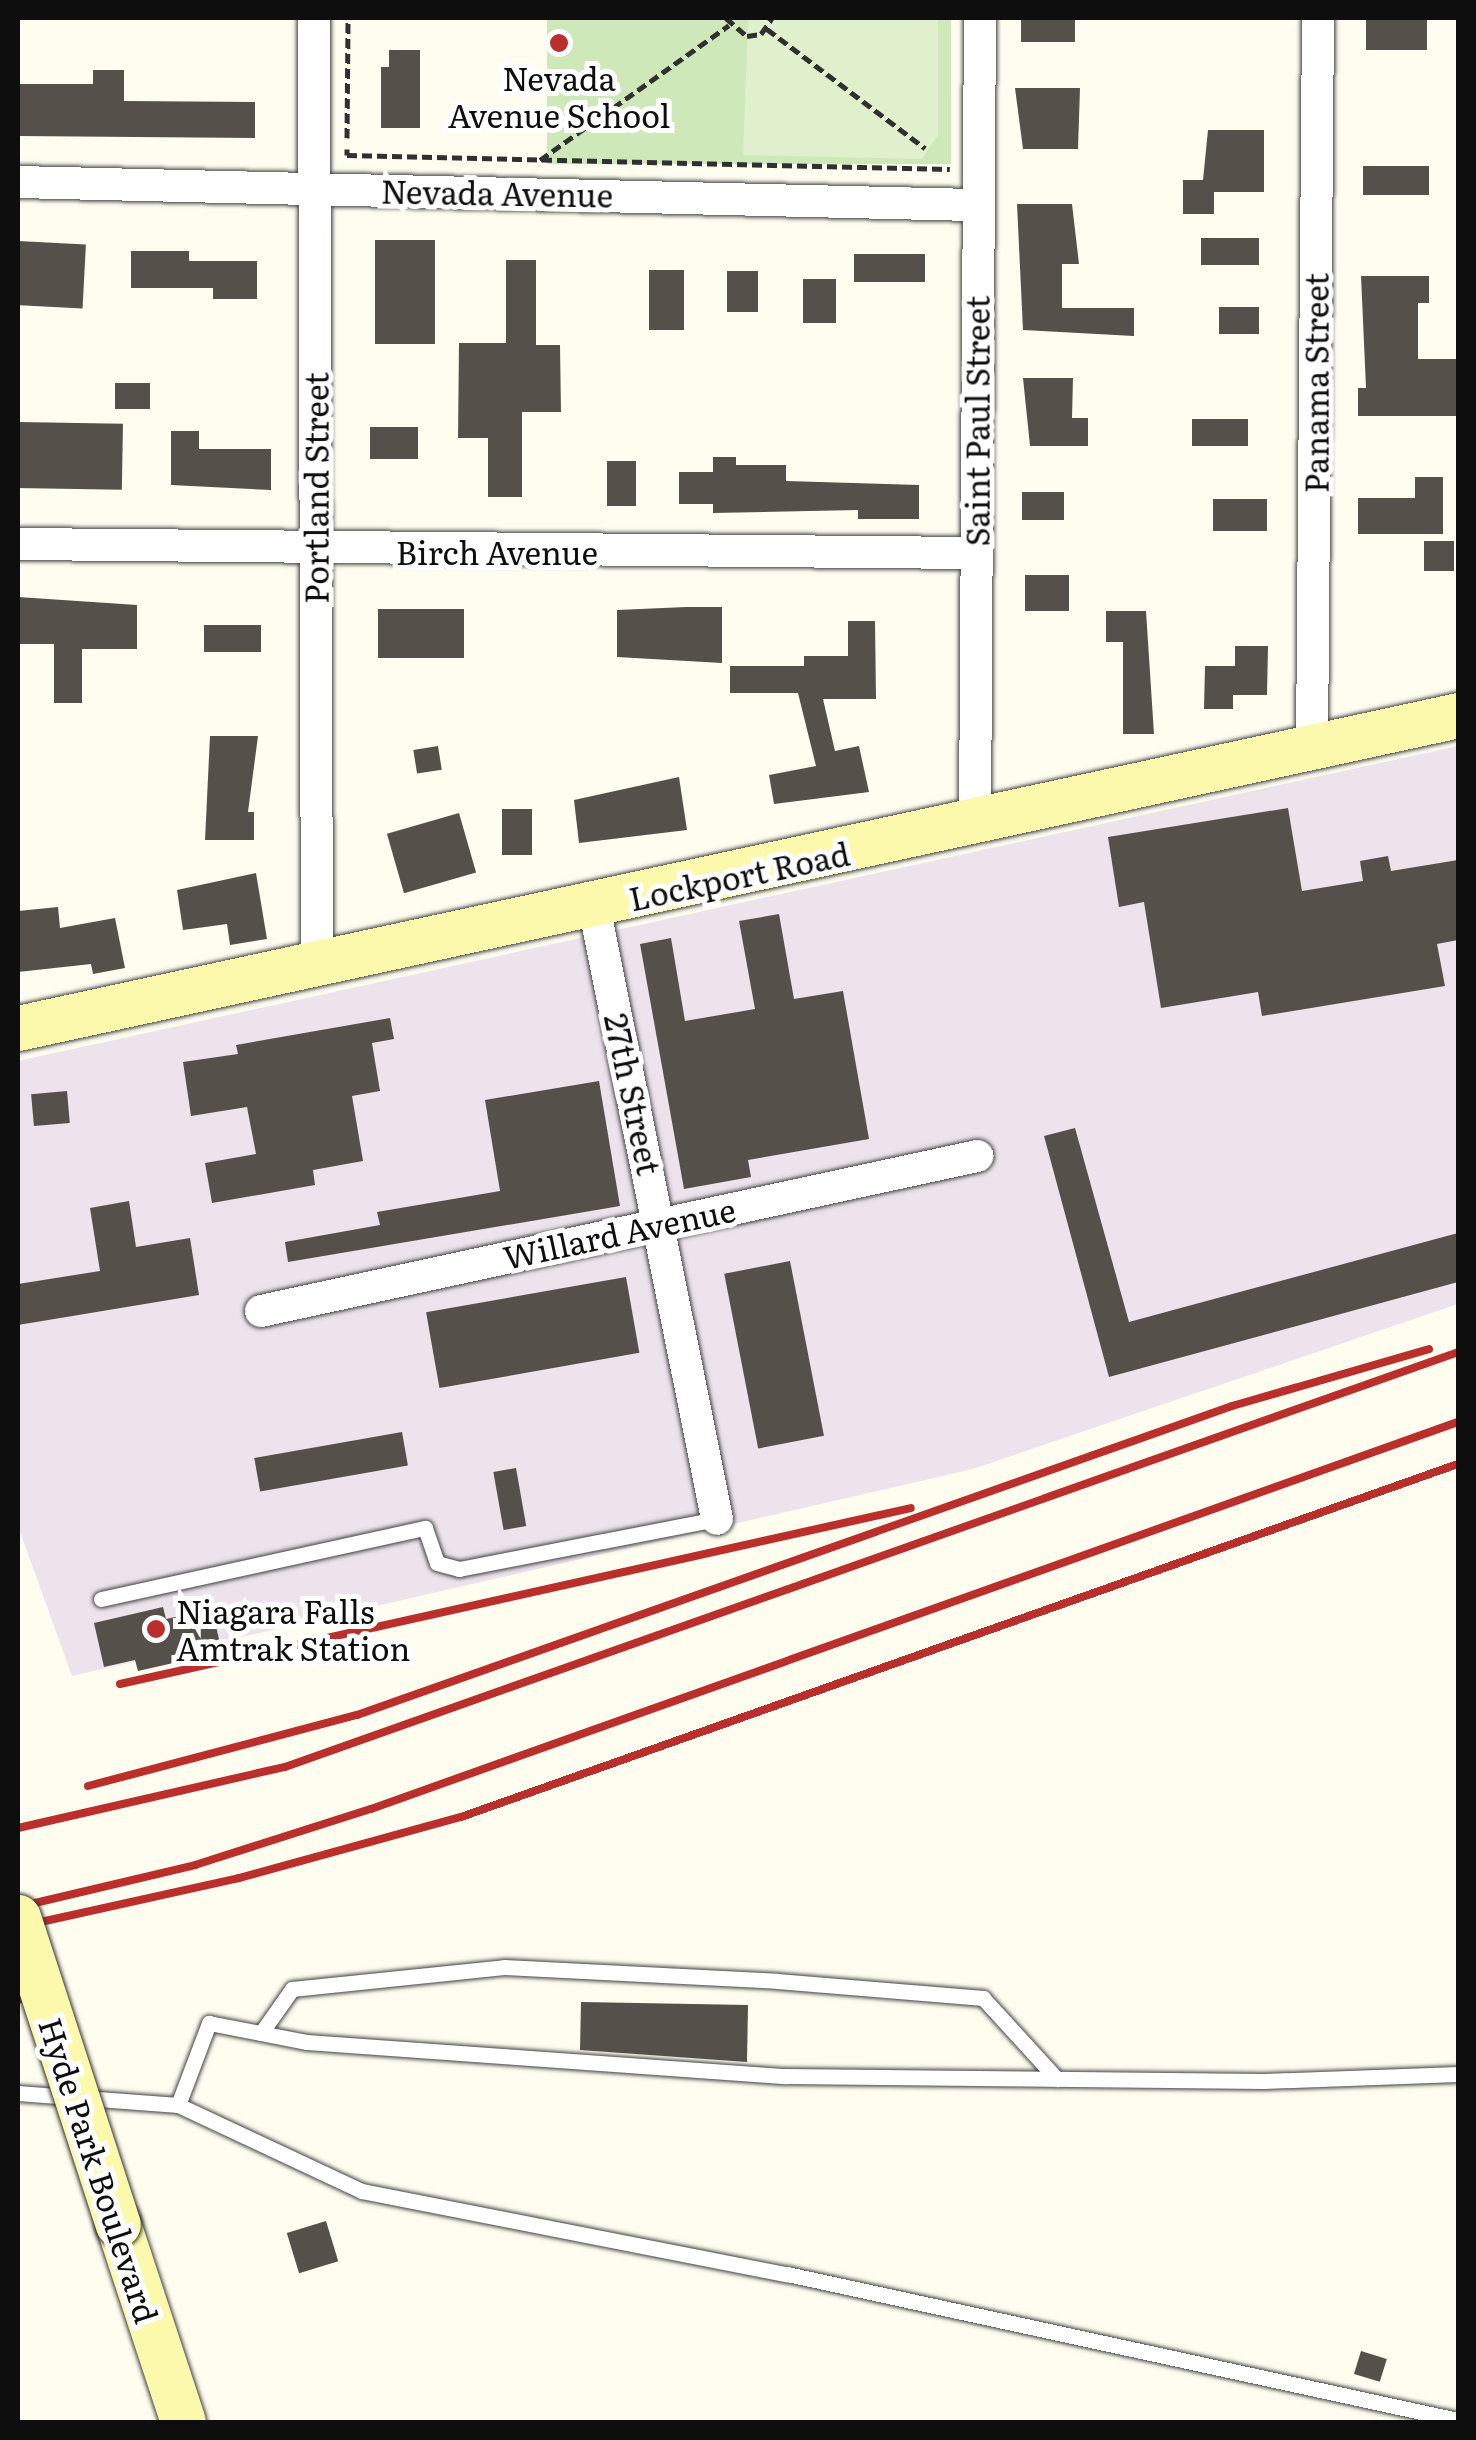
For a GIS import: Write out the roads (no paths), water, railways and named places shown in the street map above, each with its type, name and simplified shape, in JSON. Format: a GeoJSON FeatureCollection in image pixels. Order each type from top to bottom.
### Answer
{"type":"FeatureCollection","features":[{"type":"Feature","properties":{"kind":"street","name":"Portland Street"},"geometry":{"type":"LineString","coordinates":[[314,18],[317,958]]}},
{"type":"Feature","properties":{"kind":"street","name":"Saint Paul Street"},"geometry":{"type":"LineString","coordinates":[[975,825],[980,18]]}},
{"type":"Feature","properties":{"kind":"street","name":"Panama Street"},"geometry":{"type":"LineString","coordinates":[[1312,748],[1318,18]]}},
{"type":"Feature","properties":{"kind":"street","name":"Nevada Avenue"},"geometry":{"type":"LineString","coordinates":[[18,182],[976,205]]}},
{"type":"Feature","properties":{"kind":"street","name":"Birch Avenue"},"geometry":{"type":"LineString","coordinates":[[18,544],[315,550],[976,553]]}},
{"type":"Feature","properties":{"kind":"street","name":"Lockport Road"},"geometry":{"type":"LineString","coordinates":[[18,1028],[317,958],[594,906],[975,825],[1458,715]]}},
{"type":"Feature","properties":{"kind":"street","name":"27th Street"},"geometry":{"type":"LineString","coordinates":[[594,906],[662,1222],[717,1519]]}},
{"type":"Feature","properties":{"kind":"street","name":"Willard Avenue"},"geometry":{"type":"LineString","coordinates":[[261,1311],[977,1156]]}},
{"type":"Feature","properties":{"kind":"street","name":"Hyde Park Boulevard"},"geometry":{"type":"LineString","coordinates":[[18,1917],[183,2422]]}},
{"type":"Feature","properties":{"kind":"lane"},"geometry":{"type":"LineString","coordinates":[[100,1599],[425,1528],[437,1563],[459,1569],[717,1519]]}},
{"type":"Feature","properties":{"kind":"lane"},"geometry":{"type":"LineString","coordinates":[[260,2033],[292,1989],[504,1967],[777,1981],[983,1998],[1057,2079]]}},
{"type":"Feature","properties":{"kind":"lane"},"geometry":{"type":"LineString","coordinates":[[178,2105],[208,2023],[307,2042],[784,2076],[1057,2079],[1458,2074]]}},
{"type":"Feature","properties":{"kind":"lane"},"geometry":{"type":"LineString","coordinates":[[18,2093],[178,2105],[362,2190],[787,2274],[1458,2420]]}},
{"type":"Feature","properties":{"kind":"railway"},"geometry":{"type":"LineString","coordinates":[[88,1786],[357,1715],[1232,1406],[1429,1349]]}},
{"type":"Feature","properties":{"kind":"railway"},"geometry":{"type":"LineString","coordinates":[[18,1828],[285,1767],[1458,1352]]}},
{"type":"Feature","properties":{"kind":"railway"},"geometry":{"type":"LineString","coordinates":[[18,1907],[195,1865],[371,1809],[1458,1422]]}},
{"type":"Feature","properties":{"kind":"railway"},"geometry":{"type":"LineString","coordinates":[[18,1927],[239,1878],[461,1817],[1458,1464]]}},
{"type":"Feature","properties":{"kind":"railway"},"geometry":{"type":"LineString","coordinates":[[120,1684],[911,1508]]}},
{"type":"Feature","properties":{"kind":"railway"},"geometry":{"type":"LineString","coordinates":[[18,2000],[28,1997]]}},
{"type":"Feature","properties":{"kind":"place","name":"Nevada Avenue School"},"geometry":{"type":"Point","coordinates":[559,43]}},
{"type":"Feature","properties":{"kind":"place","name":"Niagara Falls Amtrak Station"},"geometry":{"type":"Point","coordinates":[156,1629]}}]}
